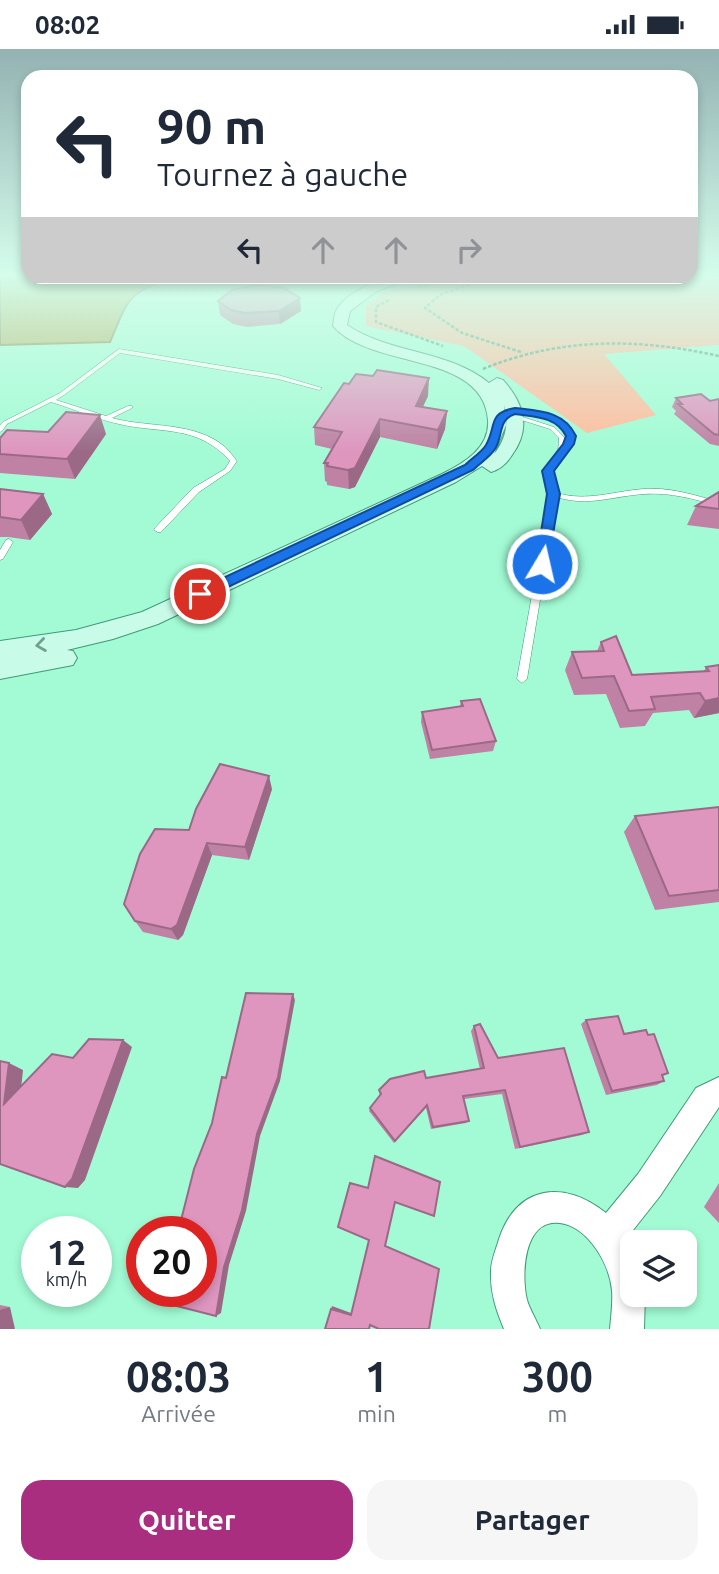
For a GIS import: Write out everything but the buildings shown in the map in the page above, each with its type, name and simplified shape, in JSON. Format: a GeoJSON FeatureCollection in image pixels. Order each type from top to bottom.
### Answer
{"type":"FeatureCollection","features":[{"type":"Feature","properties":{"kind":"main road"},"geometry":{"type":"LineString","coordinates":[[0,669],[83,653],[117,641],[470,479],[508,451],[516,429],[509,416],[505,391],[494,379],[482,371],[443,359],[373,345],[348,333]]}},
{"type":"Feature","properties":{"kind":"main road"},"geometry":{"type":"LineString","coordinates":[[0,650],[81,639],[116,631],[150,618],[469,468],[491,446],[509,416]]}},
{"type":"Feature","properties":{"kind":"street"},"geometry":{"type":"LineString","coordinates":[[608,1236],[649,1185],[706,1098],[719,1090]]}},
{"type":"Feature","properties":{"kind":"street"},"geometry":{"type":"LineString","coordinates":[[523,1329],[510,1298],[507,1271],[510,1245],[520,1226],[535,1212],[552,1206],[572,1208],[591,1219],[608,1236],[621,1258],[629,1285],[631,1311],[627,1329]]}},
{"type":"Feature","properties":{"kind":"lane"},"geometry":{"type":"LineString","coordinates":[[0,430],[5,423],[50,400],[119,351],[278,377],[319,388]]}},
{"type":"Feature","properties":{"kind":"lane"},"geometry":{"type":"LineString","coordinates":[[50,400],[104,420],[183,429],[228,452],[234,461],[228,470],[196,490],[158,530]]}},
{"type":"Feature","properties":{"kind":"lane"},"geometry":{"type":"LineString","coordinates":[[104,420],[130,407]]}},
{"type":"Feature","properties":{"kind":"lane"},"geometry":{"type":"LineString","coordinates":[[509,416],[548,415],[566,425],[571,436],[548,471],[554,494],[522,680]]}},
{"type":"Feature","properties":{"kind":"lane"},"geometry":{"type":"LineString","coordinates":[[509,416],[552,428],[562,438],[561,453]]}},
{"type":"Feature","properties":{"kind":"lane"},"geometry":{"type":"LineString","coordinates":[[554,494],[563,498],[596,501],[655,491],[701,497],[719,504]]}},
{"type":"Feature","properties":{"kind":"lane"},"geometry":{"type":"LineString","coordinates":[[0,557],[9,542]]}},
{"type":"Feature","properties":{"kind":"path"},"geometry":{"type":"LineString","coordinates":[[407,333],[454,349]]}},
{"type":"Feature","properties":{"kind":"path"},"geometry":{"type":"LineString","coordinates":[[462,333],[522,353]]}},
{"type":"Feature","properties":{"kind":"path"},"geometry":{"type":"LineString","coordinates":[[482,371],[522,353],[586,345],[662,344],[719,356]]}},
{"type":"Feature","properties":{"kind":"shaded area"},"geometry":{"type":"Polygon","coordinates":[[[0,333],[114,333],[110,342],[0,345],[0,333]]]}},
{"type":"Feature","properties":{"kind":"shaded area"},"geometry":{"type":"Polygon","coordinates":[[[399,333],[719,333],[719,345],[604,354],[656,415],[587,433],[464,346],[399,333]]]}},
{"type":"Feature","properties":{"kind":"route"},"geometry":{"type":"LineString","coordinates":[[200,594],[469,468],[483,457],[491,446],[498,422],[506,413],[515,411],[548,415],[566,425],[571,436],[548,471],[554,494],[542,564]]}}]}
